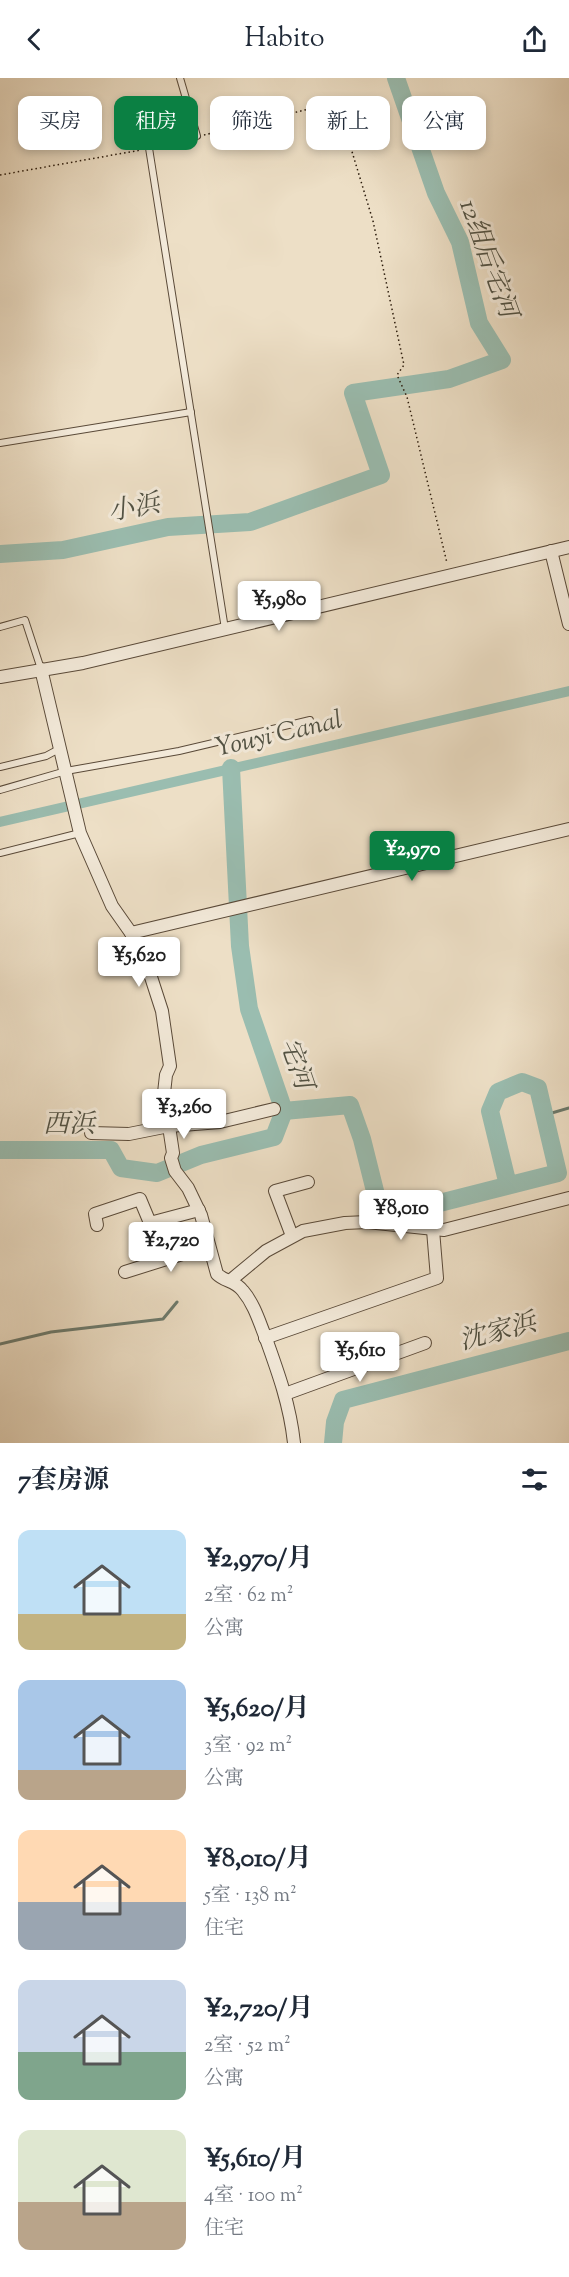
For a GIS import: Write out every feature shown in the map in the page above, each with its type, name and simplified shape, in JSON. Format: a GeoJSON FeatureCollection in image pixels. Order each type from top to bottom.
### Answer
{"type":"FeatureCollection","features":[{"type":"Feature","properties":{"kind":"street"},"geometry":{"type":"LineString","coordinates":[[0,677],[83,663],[569,547]]}},
{"type":"Feature","properties":{"kind":"street"},"geometry":{"type":"LineString","coordinates":[[551,551],[569,624]]}},
{"type":"Feature","properties":{"kind":"street"},"geometry":{"type":"LineString","coordinates":[[41,669],[80,833],[112,906],[131,933],[151,977],[162,1011],[170,1065],[166,1075],[164,1093],[174,1168],[188,1188],[198,1210],[217,1274],[221,1278],[231,1280],[245,1292],[257,1315],[278,1369],[291,1419],[294,1443]]}},
{"type":"Feature","properties":{"kind":"street"},"geometry":{"type":"LineString","coordinates":[[131,933],[569,829]]}},
{"type":"Feature","properties":{"kind":"street"},"geometry":{"type":"LineString","coordinates":[[91,1133],[129,1134],[170,1126],[220,1122],[274,1109]]}},
{"type":"Feature","properties":{"kind":"street"},"geometry":{"type":"LineString","coordinates":[[292,1236],[275,1191],[308,1182]]}},
{"type":"Feature","properties":{"kind":"street"},"geometry":{"type":"LineString","coordinates":[[231,1280],[266,1251],[303,1232],[345,1223],[367,1222],[433,1230],[468,1225],[569,1198]]}},
{"type":"Feature","properties":{"kind":"street"},"geometry":{"type":"LineString","coordinates":[[98,1225],[95,1214],[140,1199],[150,1223],[198,1210]]}},
{"type":"Feature","properties":{"kind":"street"},"geometry":{"type":"LineString","coordinates":[[265,1338],[437,1278],[433,1230]]}},
{"type":"Feature","properties":{"kind":"street"},"geometry":{"type":"LineString","coordinates":[[125,1272],[208,1246]]}},
{"type":"Feature","properties":{"kind":"street"},"geometry":{"type":"LineString","coordinates":[[285,1394],[425,1343]]}},
{"type":"Feature","properties":{"kind":"lane"},"geometry":{"type":"LineString","coordinates":[[180,78],[185,96]]}},
{"type":"Feature","properties":{"kind":"lane"},"geometry":{"type":"LineString","coordinates":[[149,150],[225,629]]}},
{"type":"Feature","properties":{"kind":"lane"},"geometry":{"type":"LineString","coordinates":[[0,443],[191,411]]}},
{"type":"Feature","properties":{"kind":"lane"},"geometry":{"type":"LineString","coordinates":[[0,627],[25,621],[41,669]]}},
{"type":"Feature","properties":{"kind":"lane"},"geometry":{"type":"LineString","coordinates":[[0,790],[179,752],[310,720]]}},
{"type":"Feature","properties":{"kind":"lane"},"geometry":{"type":"LineString","coordinates":[[0,766],[46,756],[61,748]]}},
{"type":"Feature","properties":{"kind":"lane"},"geometry":{"type":"LineString","coordinates":[[0,853],[80,833]]}},
{"type":"Feature","properties":{"kind":"path"},"geometry":{"type":"LineString","coordinates":[[198,136],[337,102],[373,221],[404,365],[397,375],[407,397],[450,576]]}},
{"type":"Feature","properties":{"kind":"path"},"geometry":{"type":"LineString","coordinates":[[0,175],[138,150]]}},
{"type":"Feature","properties":{"kind":"waterway","name":"12组后宅河"},"geometry":{"type":"LineString","coordinates":[[0,554],[63,550],[168,527],[250,522],[381,475],[353,393],[449,379],[502,360],[479,323],[460,242],[436,193],[396,78]]}},
{"type":"Feature","properties":{"kind":"waterway","name":"Youyi Canal"},"geometry":{"type":"LineString","coordinates":[[0,822],[569,691]]}},
{"type":"Feature","properties":{"kind":"waterway","name":"宅河"},"geometry":{"type":"LineString","coordinates":[[231,768],[240,946],[249,1009],[284,1111],[350,1105],[362,1139],[378,1203],[400,1213],[558,1173],[538,1088],[522,1082],[498,1092],[490,1111],[508,1185]]}},
{"type":"Feature","properties":{"kind":"waterway"},"geometry":{"type":"LineString","coordinates":[[545,1115],[569,1108]]}},
{"type":"Feature","properties":{"kind":"waterway","name":"西浜"},"geometry":{"type":"LineString","coordinates":[[0,1150],[111,1150],[121,1168],[157,1173],[201,1155],[274,1137],[284,1111]]}},
{"type":"Feature","properties":{"kind":"waterway"},"geometry":{"type":"LineString","coordinates":[[0,1344],[51,1332],[163,1319],[177,1302]]}},
{"type":"Feature","properties":{"kind":"waterway","name":"沈家浜"},"geometry":{"type":"LineString","coordinates":[[333,1443],[335,1422],[343,1400],[569,1341]]}},
{"type":"Feature","properties":{"kind":"water label","name":"小浜"},"geometry":{"type":"Point","coordinates":[134,509]}}]}
